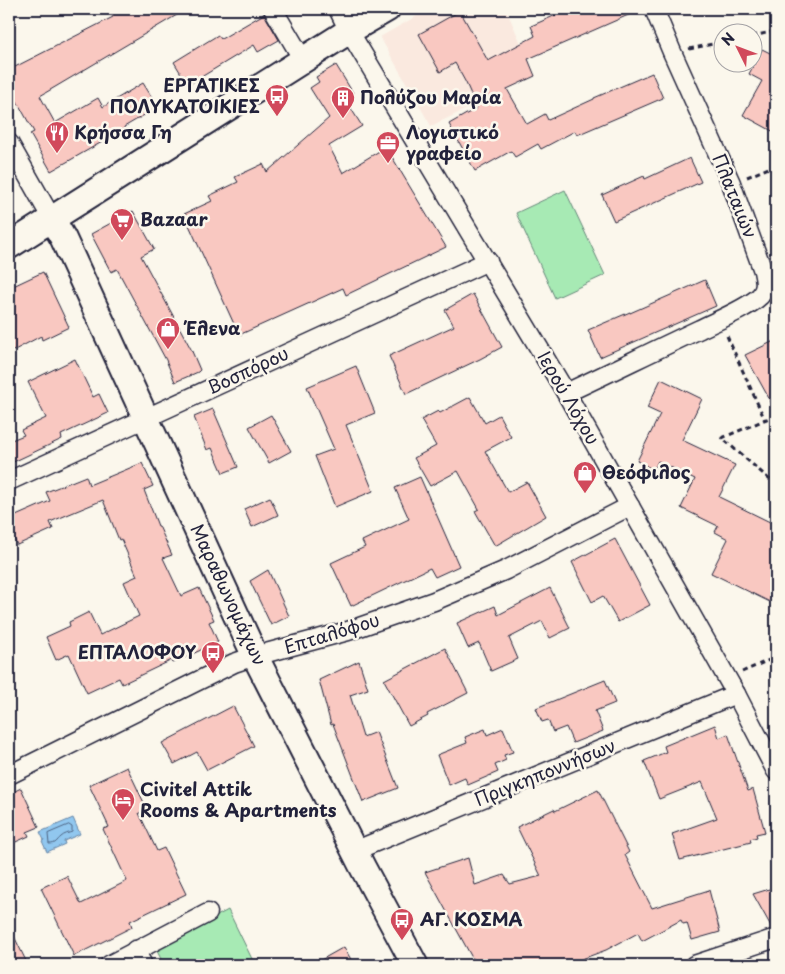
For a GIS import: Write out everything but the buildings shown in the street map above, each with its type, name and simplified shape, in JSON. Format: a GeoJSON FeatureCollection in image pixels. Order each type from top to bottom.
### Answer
{"type":"FeatureCollection","features":[{"type":"Feature","properties":{"kind":"street"},"geometry":{"type":"LineString","coordinates":[[273,9],[303,60]]}},
{"type":"Feature","properties":{"kind":"street","name":"Ιερού Λόχου"},"geometry":{"type":"LineString","coordinates":[[338,9],[349,31],[566,393],[736,694],[776,771]]}},
{"type":"Feature","properties":{"kind":"street"},"geometry":{"type":"LineString","coordinates":[[9,246],[349,31],[387,9]]}},
{"type":"Feature","properties":{"kind":"street","name":"Πλαταιών"},"geometry":{"type":"LineString","coordinates":[[566,393],[720,320],[752,303],[765,289],[764,271],[731,184],[654,9]]}},
{"type":"Feature","properties":{"kind":"street"},"geometry":{"type":"LineString","coordinates":[[9,143],[52,219]]}},
{"type":"Feature","properties":{"kind":"street","name":"Μαραθωνομάχων"},"geometry":{"type":"LineString","coordinates":[[52,219],[63,238],[255,656],[354,851],[416,965]]}},
{"type":"Feature","properties":{"kind":"street","name":"Βοσπόρου"},"geometry":{"type":"LineString","coordinates":[[9,482],[488,261]]}},
{"type":"Feature","properties":{"kind":"street","name":"Επταλόφου"},"geometry":{"type":"LineString","coordinates":[[9,775],[234,663],[348,631],[434,601],[506,570],[630,506]]}},
{"type":"Feature","properties":{"kind":"street","name":"Πριγκηποννήσων"},"geometry":{"type":"LineString","coordinates":[[354,851],[736,694]]}},
{"type":"Feature","properties":{"kind":"street"},"geometry":{"type":"LineString","coordinates":[[109,965],[139,958],[208,913]]}},
{"type":"Feature","properties":{"kind":"street"},"geometry":{"type":"LineString","coordinates":[[694,965],[776,938]]}},
{"type":"Feature","properties":{"kind":"path"},"geometry":{"type":"LineString","coordinates":[[762,34],[776,32]]}},
{"type":"Feature","properties":{"kind":"path"},"geometry":{"type":"LineString","coordinates":[[672,52],[712,44]]}},
{"type":"Feature","properties":{"kind":"path"},"geometry":{"type":"LineString","coordinates":[[731,184],[776,165]]}},
{"type":"Feature","properties":{"kind":"path"},"geometry":{"type":"LineString","coordinates":[[720,320],[765,420]]}},
{"type":"Feature","properties":{"kind":"path"},"geometry":{"type":"LineString","coordinates":[[776,415],[722,438],[776,485]]}},
{"type":"Feature","properties":{"kind":"path"},"geometry":{"type":"LineString","coordinates":[[727,678],[776,657]]}},
{"type":"Feature","properties":{"kind":"shaded area"},"geometry":{"type":"Polygon","coordinates":[[[429,9],[506,9],[535,76],[431,126],[380,37],[429,9]]]}},
{"type":"Feature","properties":{"kind":"green space"},"geometry":{"type":"Polygon","coordinates":[[[565,190],[605,275],[555,298],[516,213],[565,190]]]}},
{"type":"Feature","properties":{"kind":"green space"},"geometry":{"type":"Polygon","coordinates":[[[228,910],[255,965],[164,965],[156,949],[228,910]]]}},
{"type":"Feature","properties":{"kind":"water"},"geometry":{"type":"Polygon","coordinates":[[[73,818],[80,834],[64,841],[65,844],[47,852],[40,832],[73,818]]]}},
{"type":"Feature","properties":{"kind":"place","name":"ΕΡΓΑΤΙΚΕΣ ΠΟΛΥΚΑΤΟΙΚΙΕΣ"},"geometry":{"type":"Point","coordinates":[277,117]}},
{"type":"Feature","properties":{"kind":"place","name":"Πολύζου Μαρία"},"geometry":{"type":"Point","coordinates":[343,119]}},
{"type":"Feature","properties":{"kind":"place","name":"Κρήσσα Γη"},"geometry":{"type":"Point","coordinates":[57,154]}},
{"type":"Feature","properties":{"kind":"place","name":"Λογιστικό γραφείο"},"geometry":{"type":"Point","coordinates":[388,164]}},
{"type":"Feature","properties":{"kind":"place","name":"Bazaar"},"geometry":{"type":"Point","coordinates":[122,241]}},
{"type":"Feature","properties":{"kind":"place","name":"Έλενα"},"geometry":{"type":"Point","coordinates":[168,350]}},
{"type":"Feature","properties":{"kind":"place","name":"Θεόφιλος"},"geometry":{"type":"Point","coordinates":[585,494]}},
{"type":"Feature","properties":{"kind":"place","name":"ΕΠΤΑΛΟΦΟΥ"},"geometry":{"type":"Point","coordinates":[213,674]}},
{"type":"Feature","properties":{"kind":"place","name":"Civitel Attik Rooms & Apartments"},"geometry":{"type":"Point","coordinates":[123,821]}},
{"type":"Feature","properties":{"kind":"place","name":"ΑΓ. ΚΟΣΜΑ"},"geometry":{"type":"Point","coordinates":[402,941]}}]}
